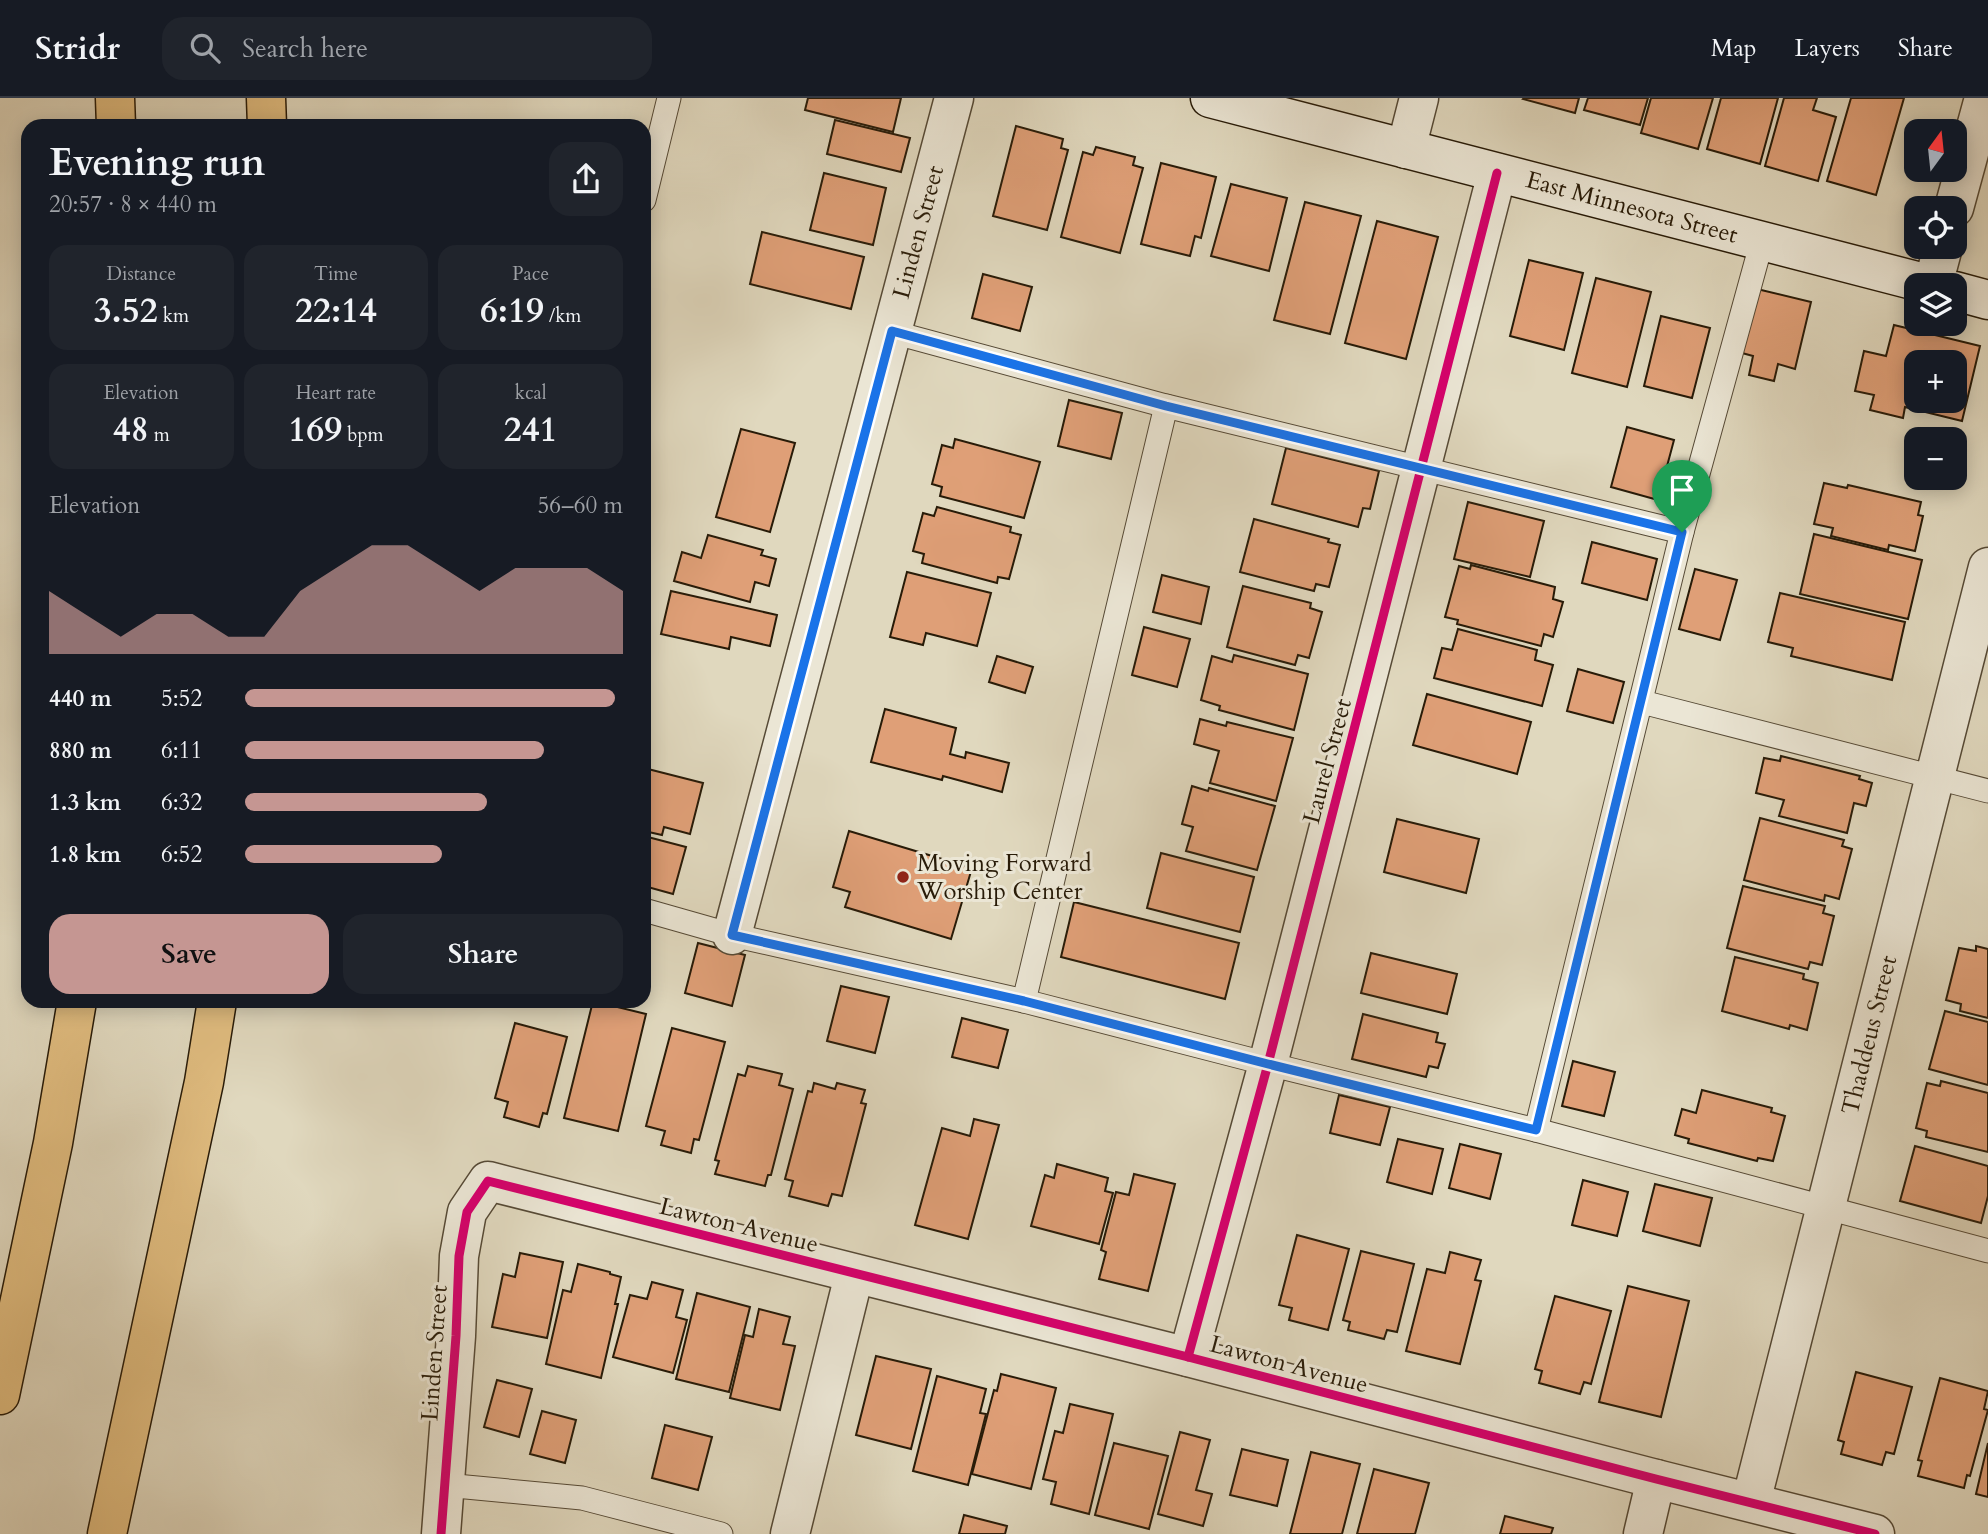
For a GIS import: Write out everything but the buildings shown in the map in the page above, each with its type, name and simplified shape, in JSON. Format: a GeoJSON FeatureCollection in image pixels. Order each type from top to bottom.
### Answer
{"type":"FeatureCollection","features":[{"type":"Feature","properties":{"kind":"highway"},"geometry":{"type":"LineString","coordinates":[[115,98],[116,119]]}},
{"type":"Feature","properties":{"kind":"highway"},"geometry":{"type":"LineString","coordinates":[[266,98],[267,119]]}},
{"type":"Feature","properties":{"kind":"highway"},"geometry":{"type":"LineString","coordinates":[[0,1395],[53,1143],[76,1008]]}},
{"type":"Feature","properties":{"kind":"highway"},"geometry":{"type":"LineString","coordinates":[[108,1528],[204,1082],[215,1008]]}},
{"type":"Feature","properties":{"kind":"street","name":"Linden Street"},"geometry":{"type":"LineString","coordinates":[[732,935],[954,98]]}},
{"type":"Feature","properties":{"kind":"street","name":"East Minnesota Street"},"geometry":{"type":"LineString","coordinates":[[1210,98],[1904,278]]}},
{"type":"Feature","properties":{"kind":"street"},"geometry":{"type":"LineString","coordinates":[[1406,149],[1419,98]]}},
{"type":"Feature","properties":{"kind":"street"},"geometry":{"type":"LineString","coordinates":[[1957,196],[1984,98]]}},
{"type":"Feature","properties":{"kind":"street","name":"Laurel Street"},"geometry":{"type":"LineString","coordinates":[[1188,1357],[1268,1064],[1497,173]]}},
{"type":"Feature","properties":{"kind":"street"},"geometry":{"type":"LineString","coordinates":[[1967,294],[1988,300]]}},
{"type":"Feature","properties":{"kind":"street","name":"Thaddeus Street"},"geometry":{"type":"LineString","coordinates":[[1751,1502],[1988,567]]}},
{"type":"Feature","properties":{"kind":"street","name":"Linden Street"},"geometry":{"type":"LineString","coordinates":[[441,1534],[456,1336],[459,1256],[467,1212],[488,1181]]}},
{"type":"Feature","properties":{"kind":"street","name":"Lawton Avenue"},"geometry":{"type":"LineString","coordinates":[[488,1181],[1875,1534]]}},
{"type":"Feature","properties":{"kind":"street"},"geometry":{"type":"LineString","coordinates":[[790,1534],[854,1275]]}},
{"type":"Feature","properties":{"kind":"street"},"geometry":{"type":"LineString","coordinates":[[1643,1534],[1656,1479]]}},
{"type":"Feature","properties":{"kind":"lane"},"geometry":{"type":"LineString","coordinates":[[651,171],[669,98]]}},
{"type":"Feature","properties":{"kind":"lane"},"geometry":{"type":"LineString","coordinates":[[1536,1130],[1682,532],[1762,241]]}},
{"type":"Feature","properties":{"kind":"lane"},"geometry":{"type":"LineString","coordinates":[[892,331],[1166,406],[1682,532]]}},
{"type":"Feature","properties":{"kind":"lane"},"geometry":{"type":"LineString","coordinates":[[1024,1001],[1166,406]]}},
{"type":"Feature","properties":{"kind":"lane"},"geometry":{"type":"LineString","coordinates":[[1642,702],[1988,791]]}},
{"type":"Feature","properties":{"kind":"lane"},"geometry":{"type":"LineString","coordinates":[[651,912],[732,935],[1024,1001],[1536,1130],[1988,1251]]}},
{"type":"Feature","properties":{"kind":"lane"},"geometry":{"type":"LineString","coordinates":[[445,1485],[582,1498],[721,1534]]}},
{"type":"Feature","properties":{"kind":"cycle path"},"geometry":{"type":"LineString","coordinates":[[1188,1357],[1268,1064],[1497,173]]}},
{"type":"Feature","properties":{"kind":"cycle path"},"geometry":{"type":"LineString","coordinates":[[441,1534],[456,1336],[459,1256],[467,1212],[488,1181],[1875,1534]]}},
{"type":"Feature","properties":{"kind":"place","name":"Moving Forward Worship Center"},"geometry":{"type":"Point","coordinates":[903,877]}},
{"type":"Feature","properties":{"kind":"route"},"geometry":{"type":"LineString","coordinates":[[892,331],[1166,406],[1682,532],[1536,1130],[1024,1001],[732,935],[892,331]]}}]}
